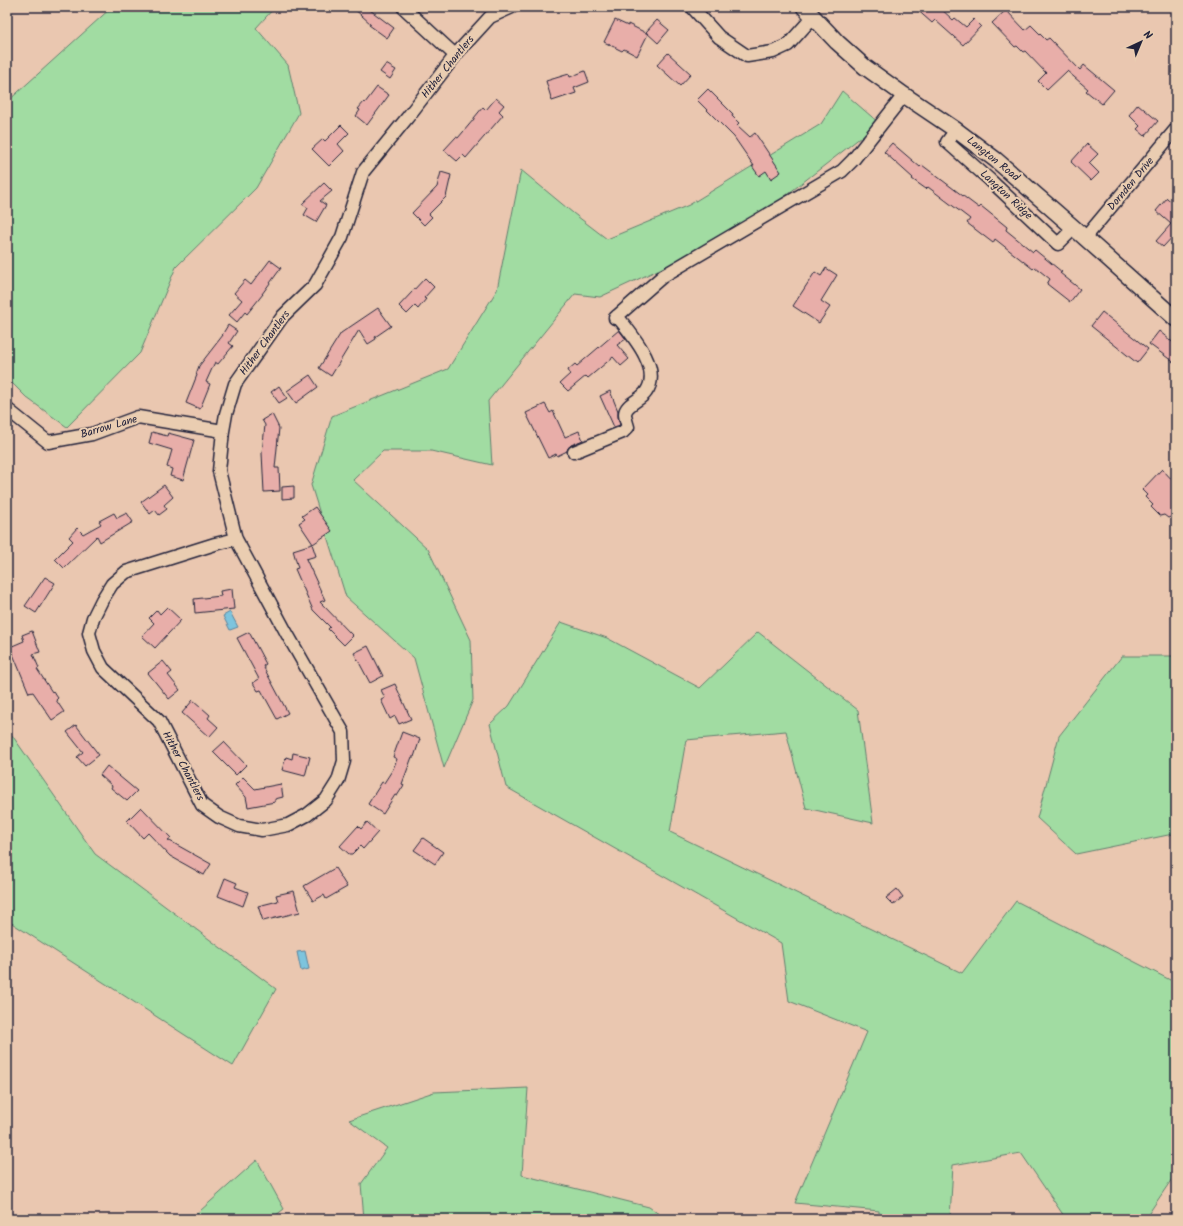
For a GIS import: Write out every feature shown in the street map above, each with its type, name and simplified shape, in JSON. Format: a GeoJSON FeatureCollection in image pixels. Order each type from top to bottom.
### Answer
{"type":"FeatureCollection","features":[{"type":"Feature","properties":{"kind":"main road","name":"Langton Road"},"geometry":{"type":"LineString","coordinates":[[809,12],[837,42],[865,67],[904,96],[956,130],[996,160],[1176,319]]}},
{"type":"Feature","properties":{"kind":"street"},"geometry":{"type":"LineString","coordinates":[[403,7],[455,55]]}},
{"type":"Feature","properties":{"kind":"street","name":"Hither Chantlers"},"geometry":{"type":"LineString","coordinates":[[236,539],[208,546],[126,572],[112,584],[102,600],[93,618],[89,633],[94,652],[103,668],[159,721],[202,805],[219,817],[239,826],[262,830],[288,825],[307,815],[326,800],[338,782],[344,761],[343,732],[290,639],[236,539],[219,471],[226,414],[235,384],[283,316],[315,285],[342,237],[363,172],[407,118],[455,55],[490,17],[512,7]]}},
{"type":"Feature","properties":{"kind":"street"},"geometry":{"type":"LineString","coordinates":[[692,7],[719,36],[747,56],[773,52],[788,45],[809,12]]}},
{"type":"Feature","properties":{"kind":"street"},"geometry":{"type":"LineString","coordinates":[[574,452],[623,432],[628,427],[625,414],[627,408],[646,393],[651,381],[651,373],[645,355],[639,345],[616,317],[663,276],[842,171],[853,160],[904,96]]}},
{"type":"Feature","properties":{"kind":"street","name":"Langton Ridge"},"geometry":{"type":"LineString","coordinates":[[956,130],[947,142],[1058,244],[1074,228]]}},
{"type":"Feature","properties":{"kind":"street","name":"Dornden Drive"},"geometry":{"type":"LineString","coordinates":[[1085,238],[1176,130]]}},
{"type":"Feature","properties":{"kind":"street","name":"Barrow Lane"},"geometry":{"type":"LineString","coordinates":[[7,409],[48,442],[92,434],[138,417],[223,431]]}},
{"type":"Feature","properties":{"kind":"green space"},"geometry":{"type":"Polygon","coordinates":[[[112,7],[275,7],[256,28],[288,65],[299,113],[256,188],[176,267],[140,353],[67,427],[27,398],[7,378],[7,102],[112,7]]]}},
{"type":"Feature","properties":{"kind":"green space"},"geometry":{"type":"Polygon","coordinates":[[[842,91],[879,123],[739,232],[600,297],[575,294],[488,401],[492,465],[431,451],[383,451],[353,480],[428,549],[471,640],[473,700],[444,768],[414,658],[346,597],[311,485],[332,416],[448,369],[497,290],[521,170],[607,239],[689,205],[821,124],[842,91]]]}},
{"type":"Feature","properties":{"kind":"green space"},"geometry":{"type":"Polygon","coordinates":[[[561,622],[607,638],[700,688],[758,632],[858,710],[873,823],[806,808],[786,731],[686,740],[670,832],[962,973],[1016,901],[1176,983],[1176,1173],[1145,1219],[1066,1219],[1021,1153],[953,1165],[950,1219],[879,1219],[879,1211],[795,1203],[867,1032],[789,1001],[781,943],[506,787],[490,724],[509,706],[561,622]]]}},
{"type":"Feature","properties":{"kind":"green space"},"geometry":{"type":"Polygon","coordinates":[[[1122,656],[1176,656],[1176,835],[1173,834],[1076,854],[1037,818],[1059,736],[1122,656]]]}},
{"type":"Feature","properties":{"kind":"green space"},"geometry":{"type":"Polygon","coordinates":[[[7,728],[95,854],[276,989],[233,1066],[7,920],[7,728]]]}},
{"type":"Feature","properties":{"kind":"green space"},"geometry":{"type":"Polygon","coordinates":[[[528,1088],[522,1175],[649,1207],[666,1219],[364,1219],[361,1184],[387,1148],[349,1120],[434,1092],[528,1088]]]}},
{"type":"Feature","properties":{"kind":"green space"},"geometry":{"type":"Polygon","coordinates":[[[257,1160],[284,1209],[271,1219],[191,1219],[257,1160]]]}},
{"type":"Feature","properties":{"kind":"water"},"geometry":{"type":"Polygon","coordinates":[[[230,612],[238,627],[230,630],[223,616],[230,612]]]}},
{"type":"Feature","properties":{"kind":"water"},"geometry":{"type":"Polygon","coordinates":[[[305,951],[309,969],[301,971],[297,952],[305,951]]]}},
{"type":"Feature","properties":{"kind":"building"},"geometry":{"type":"Polygon","coordinates":[[[352,7],[366,7],[394,28],[387,38],[369,25],[371,24],[352,7]]]}},
{"type":"Feature","properties":{"kind":"building"},"geometry":{"type":"Polygon","coordinates":[[[914,7],[939,7],[953,20],[955,18],[966,27],[974,19],[981,26],[963,45],[935,20],[932,23],[914,7]]]}},
{"type":"Feature","properties":{"kind":"building"},"geometry":{"type":"Polygon","coordinates":[[[1006,10],[1025,30],[1031,25],[1046,40],[1049,38],[1080,70],[1084,65],[1114,90],[1102,104],[1086,91],[1088,89],[1067,71],[1047,90],[1038,81],[1046,73],[1025,51],[1023,52],[1017,46],[1015,47],[992,23],[1006,10]]]}},
{"type":"Feature","properties":{"kind":"building"},"geometry":{"type":"Polygon","coordinates":[[[615,20],[628,26],[628,24],[648,34],[637,56],[624,49],[622,51],[604,42],[615,20]]]}},
{"type":"Feature","properties":{"kind":"building"},"geometry":{"type":"Polygon","coordinates":[[[657,20],[669,30],[658,43],[646,32],[657,20]]]}},
{"type":"Feature","properties":{"kind":"building"},"geometry":{"type":"Polygon","coordinates":[[[668,53],[691,74],[680,86],[657,65],[668,53]]]}},
{"type":"Feature","properties":{"kind":"building"},"geometry":{"type":"Polygon","coordinates":[[[386,64],[396,70],[390,79],[380,72],[386,64]]]}},
{"type":"Feature","properties":{"kind":"building"},"geometry":{"type":"Polygon","coordinates":[[[585,71],[589,82],[574,88],[576,93],[552,101],[546,81],[569,74],[570,77],[585,71]]]}},
{"type":"Feature","properties":{"kind":"building"},"geometry":{"type":"Polygon","coordinates":[[[377,87],[389,95],[367,125],[356,116],[360,110],[358,109],[364,102],[365,103],[377,87]]]}},
{"type":"Feature","properties":{"kind":"building"},"geometry":{"type":"Polygon","coordinates":[[[708,89],[733,114],[732,116],[739,123],[737,125],[750,137],[755,133],[781,172],[771,179],[766,171],[759,176],[734,137],[697,100],[708,89]]]}},
{"type":"Feature","properties":{"kind":"building"},"geometry":{"type":"Polygon","coordinates":[[[496,98],[504,105],[499,111],[503,115],[466,158],[463,155],[457,161],[444,150],[456,137],[458,138],[483,107],[486,110],[496,98]]]}},
{"type":"Feature","properties":{"kind":"building"},"geometry":{"type":"Polygon","coordinates":[[[1138,104],[1158,121],[1145,136],[1137,129],[1140,126],[1129,115],[1138,104]]]}},
{"type":"Feature","properties":{"kind":"building"},"geometry":{"type":"Polygon","coordinates":[[[341,125],[349,133],[338,144],[344,151],[329,166],[312,149],[323,139],[325,141],[341,125]]]}},
{"type":"Feature","properties":{"kind":"building"},"geometry":{"type":"Polygon","coordinates":[[[892,143],[920,167],[922,165],[979,208],[981,206],[1007,227],[1006,230],[1033,252],[1035,250],[1062,272],[1060,273],[1080,289],[1070,302],[1047,284],[1050,279],[1035,267],[1033,269],[995,239],[993,243],[967,223],[970,219],[928,187],[926,189],[912,179],[913,178],[884,152],[892,143]]]}},
{"type":"Feature","properties":{"kind":"building"},"geometry":{"type":"Polygon","coordinates":[[[1087,144],[1098,154],[1089,163],[1099,173],[1091,181],[1071,162],[1087,144]]]}},
{"type":"Feature","properties":{"kind":"building"},"geometry":{"type":"Polygon","coordinates":[[[441,172],[451,175],[446,197],[429,214],[432,217],[424,225],[412,213],[437,187],[441,172]]]}},
{"type":"Feature","properties":{"kind":"building"},"geometry":{"type":"Polygon","coordinates":[[[324,183],[332,191],[320,201],[326,205],[316,222],[304,215],[308,208],[302,204],[324,183]]]}},
{"type":"Feature","properties":{"kind":"building"},"geometry":{"type":"Polygon","coordinates":[[[1167,198],[1176,206],[1176,233],[1163,247],[1156,241],[1171,224],[1156,211],[1167,198]]]}},
{"type":"Feature","properties":{"kind":"building"},"geometry":{"type":"Polygon","coordinates":[[[270,260],[281,268],[247,314],[245,312],[237,322],[229,315],[242,300],[234,293],[245,280],[251,285],[270,260]]]}},
{"type":"Feature","properties":{"kind":"building"},"geometry":{"type":"Polygon","coordinates":[[[826,268],[837,275],[821,301],[830,307],[819,323],[793,306],[815,272],[821,276],[826,268]]]}},
{"type":"Feature","properties":{"kind":"building"},"geometry":{"type":"Polygon","coordinates":[[[425,278],[434,287],[424,298],[426,299],[418,309],[415,306],[407,314],[399,306],[425,278]]]}},
{"type":"Feature","properties":{"kind":"building"},"geometry":{"type":"Polygon","coordinates":[[[378,308],[391,326],[368,344],[359,330],[331,376],[319,368],[341,333],[378,308]]]}},
{"type":"Feature","properties":{"kind":"building"},"geometry":{"type":"Polygon","coordinates":[[[1102,312],[1148,349],[1137,363],[1091,326],[1102,312]]]}},
{"type":"Feature","properties":{"kind":"building"},"geometry":{"type":"Polygon","coordinates":[[[228,325],[237,331],[229,343],[233,346],[218,364],[215,362],[206,382],[210,384],[200,409],[186,403],[199,366],[223,335],[228,325]]]}},
{"type":"Feature","properties":{"kind":"building"},"geometry":{"type":"Polygon","coordinates":[[[619,330],[626,339],[617,345],[629,359],[621,366],[613,357],[588,378],[586,376],[568,391],[560,383],[570,374],[568,370],[575,364],[577,366],[619,330]]]}},
{"type":"Feature","properties":{"kind":"building"},"geometry":{"type":"Polygon","coordinates":[[[1159,331],[1176,345],[1176,364],[1149,344],[1159,331]]]}},
{"type":"Feature","properties":{"kind":"building"},"geometry":{"type":"Polygon","coordinates":[[[310,375],[318,387],[296,403],[287,391],[310,375]]]}},
{"type":"Feature","properties":{"kind":"building"},"geometry":{"type":"Polygon","coordinates":[[[279,386],[287,398],[279,403],[271,392],[279,386]]]}},
{"type":"Feature","properties":{"kind":"building"},"geometry":{"type":"Polygon","coordinates":[[[610,391],[618,411],[620,425],[614,427],[600,396],[610,391]]]}},
{"type":"Feature","properties":{"kind":"building"},"geometry":{"type":"Polygon","coordinates":[[[545,404],[550,413],[553,411],[565,437],[579,431],[583,440],[571,445],[567,451],[557,456],[556,454],[548,458],[526,413],[545,404]]]}},
{"type":"Feature","properties":{"kind":"building"},"geometry":{"type":"Polygon","coordinates":[[[272,414],[279,428],[275,468],[279,468],[280,491],[264,492],[262,453],[265,425],[262,420],[272,414]]]}},
{"type":"Feature","properties":{"kind":"building"},"geometry":{"type":"Polygon","coordinates":[[[152,432],[167,436],[168,433],[194,440],[183,480],[170,476],[172,469],[167,467],[172,450],[149,443],[152,432]]]}},
{"type":"Feature","properties":{"kind":"building"},"geometry":{"type":"Polygon","coordinates":[[[1162,469],[1176,484],[1176,515],[1168,518],[1164,515],[1160,516],[1151,507],[1153,505],[1145,497],[1147,495],[1142,490],[1162,469]]]}},
{"type":"Feature","properties":{"kind":"building"},"geometry":{"type":"Polygon","coordinates":[[[164,485],[173,497],[164,505],[167,509],[159,515],[155,510],[150,514],[141,502],[164,485]]]}},
{"type":"Feature","properties":{"kind":"building"},"geometry":{"type":"Polygon","coordinates":[[[294,486],[294,498],[282,499],[282,487],[294,486]]]}},
{"type":"Feature","properties":{"kind":"building"},"geometry":{"type":"Polygon","coordinates":[[[315,507],[332,531],[313,544],[299,523],[305,519],[302,516],[315,507]]]}},
{"type":"Feature","properties":{"kind":"building"},"geometry":{"type":"Polygon","coordinates":[[[114,513],[117,518],[127,513],[133,522],[100,542],[97,536],[64,568],[55,559],[73,541],[69,537],[77,528],[83,534],[101,524],[99,521],[114,513]]]}},
{"type":"Feature","properties":{"kind":"building"},"geometry":{"type":"Polygon","coordinates":[[[312,544],[316,556],[306,559],[325,600],[320,602],[353,636],[344,645],[328,629],[330,627],[313,610],[295,569],[298,568],[293,550],[312,544]]]}},
{"type":"Feature","properties":{"kind":"building"},"geometry":{"type":"Polygon","coordinates":[[[45,577],[55,583],[36,613],[25,606],[45,577]]]}},
{"type":"Feature","properties":{"kind":"building"},"geometry":{"type":"Polygon","coordinates":[[[232,589],[234,609],[195,613],[194,599],[221,596],[220,591],[232,589]]]}},
{"type":"Feature","properties":{"kind":"building"},"geometry":{"type":"Polygon","coordinates":[[[167,607],[181,620],[155,648],[142,636],[154,623],[149,618],[157,610],[160,614],[167,607]]]}},
{"type":"Feature","properties":{"kind":"building"},"geometry":{"type":"Polygon","coordinates":[[[32,631],[40,652],[33,654],[39,668],[37,669],[52,692],[53,691],[58,698],[56,700],[64,712],[52,720],[33,692],[29,693],[10,647],[24,641],[22,635],[32,631]]]}},
{"type":"Feature","properties":{"kind":"building"},"geometry":{"type":"Polygon","coordinates":[[[249,632],[266,664],[263,666],[288,713],[277,719],[261,690],[258,691],[253,683],[259,679],[237,638],[249,632]]]}},
{"type":"Feature","properties":{"kind":"building"},"geometry":{"type":"Polygon","coordinates":[[[368,646],[383,676],[370,683],[354,653],[368,646]]]}},
{"type":"Feature","properties":{"kind":"building"},"geometry":{"type":"Polygon","coordinates":[[[163,661],[172,672],[168,675],[180,690],[169,699],[148,673],[163,661]]]}},
{"type":"Feature","properties":{"kind":"building"},"geometry":{"type":"Polygon","coordinates":[[[395,684],[411,719],[399,724],[395,716],[390,719],[381,700],[385,698],[381,690],[395,684]]]}},
{"type":"Feature","properties":{"kind":"building"},"geometry":{"type":"Polygon","coordinates":[[[193,700],[210,715],[208,718],[218,727],[209,737],[182,713],[193,700]]]}},
{"type":"Feature","properties":{"kind":"building"},"geometry":{"type":"Polygon","coordinates":[[[76,725],[99,755],[85,766],[77,757],[83,752],[67,732],[76,725]]]}},
{"type":"Feature","properties":{"kind":"building"},"geometry":{"type":"Polygon","coordinates":[[[402,732],[420,739],[402,784],[404,785],[397,796],[395,795],[383,814],[368,804],[382,782],[384,783],[393,769],[397,759],[393,757],[402,732]]]}},
{"type":"Feature","properties":{"kind":"building"},"geometry":{"type":"Polygon","coordinates":[[[224,742],[246,765],[236,775],[213,752],[224,742]]]}},
{"type":"Feature","properties":{"kind":"building"},"geometry":{"type":"Polygon","coordinates":[[[293,753],[310,757],[305,776],[282,770],[286,757],[292,759],[293,753]]]}},
{"type":"Feature","properties":{"kind":"building"},"geometry":{"type":"Polygon","coordinates":[[[107,766],[137,791],[127,801],[111,788],[112,786],[100,775],[107,766]]]}},
{"type":"Feature","properties":{"kind":"building"},"geometry":{"type":"Polygon","coordinates":[[[243,777],[255,789],[281,784],[283,797],[275,799],[275,802],[248,807],[246,797],[235,785],[243,777]]]}},
{"type":"Feature","properties":{"kind":"building"},"geometry":{"type":"Polygon","coordinates":[[[141,807],[171,838],[168,840],[211,864],[204,875],[170,856],[148,833],[143,838],[127,821],[141,807]]]}},
{"type":"Feature","properties":{"kind":"building"},"geometry":{"type":"Polygon","coordinates":[[[367,822],[378,832],[363,849],[360,846],[352,854],[349,854],[340,846],[358,826],[361,829],[367,822]]]}},
{"type":"Feature","properties":{"kind":"building"},"geometry":{"type":"Polygon","coordinates":[[[423,838],[443,852],[435,864],[414,850],[423,838]]]}},
{"type":"Feature","properties":{"kind":"building"},"geometry":{"type":"Polygon","coordinates":[[[335,868],[347,887],[326,899],[324,895],[313,901],[304,886],[335,868]]]}},
{"type":"Feature","properties":{"kind":"building"},"geometry":{"type":"Polygon","coordinates":[[[225,878],[237,883],[235,887],[248,892],[243,906],[218,896],[225,878]]]}},
{"type":"Feature","properties":{"kind":"building"},"geometry":{"type":"Polygon","coordinates":[[[897,889],[903,897],[893,905],[886,898],[897,889]]]}},
{"type":"Feature","properties":{"kind":"building"},"geometry":{"type":"Polygon","coordinates":[[[294,891],[300,912],[263,921],[258,906],[278,901],[276,895],[294,891]]]}}]}
